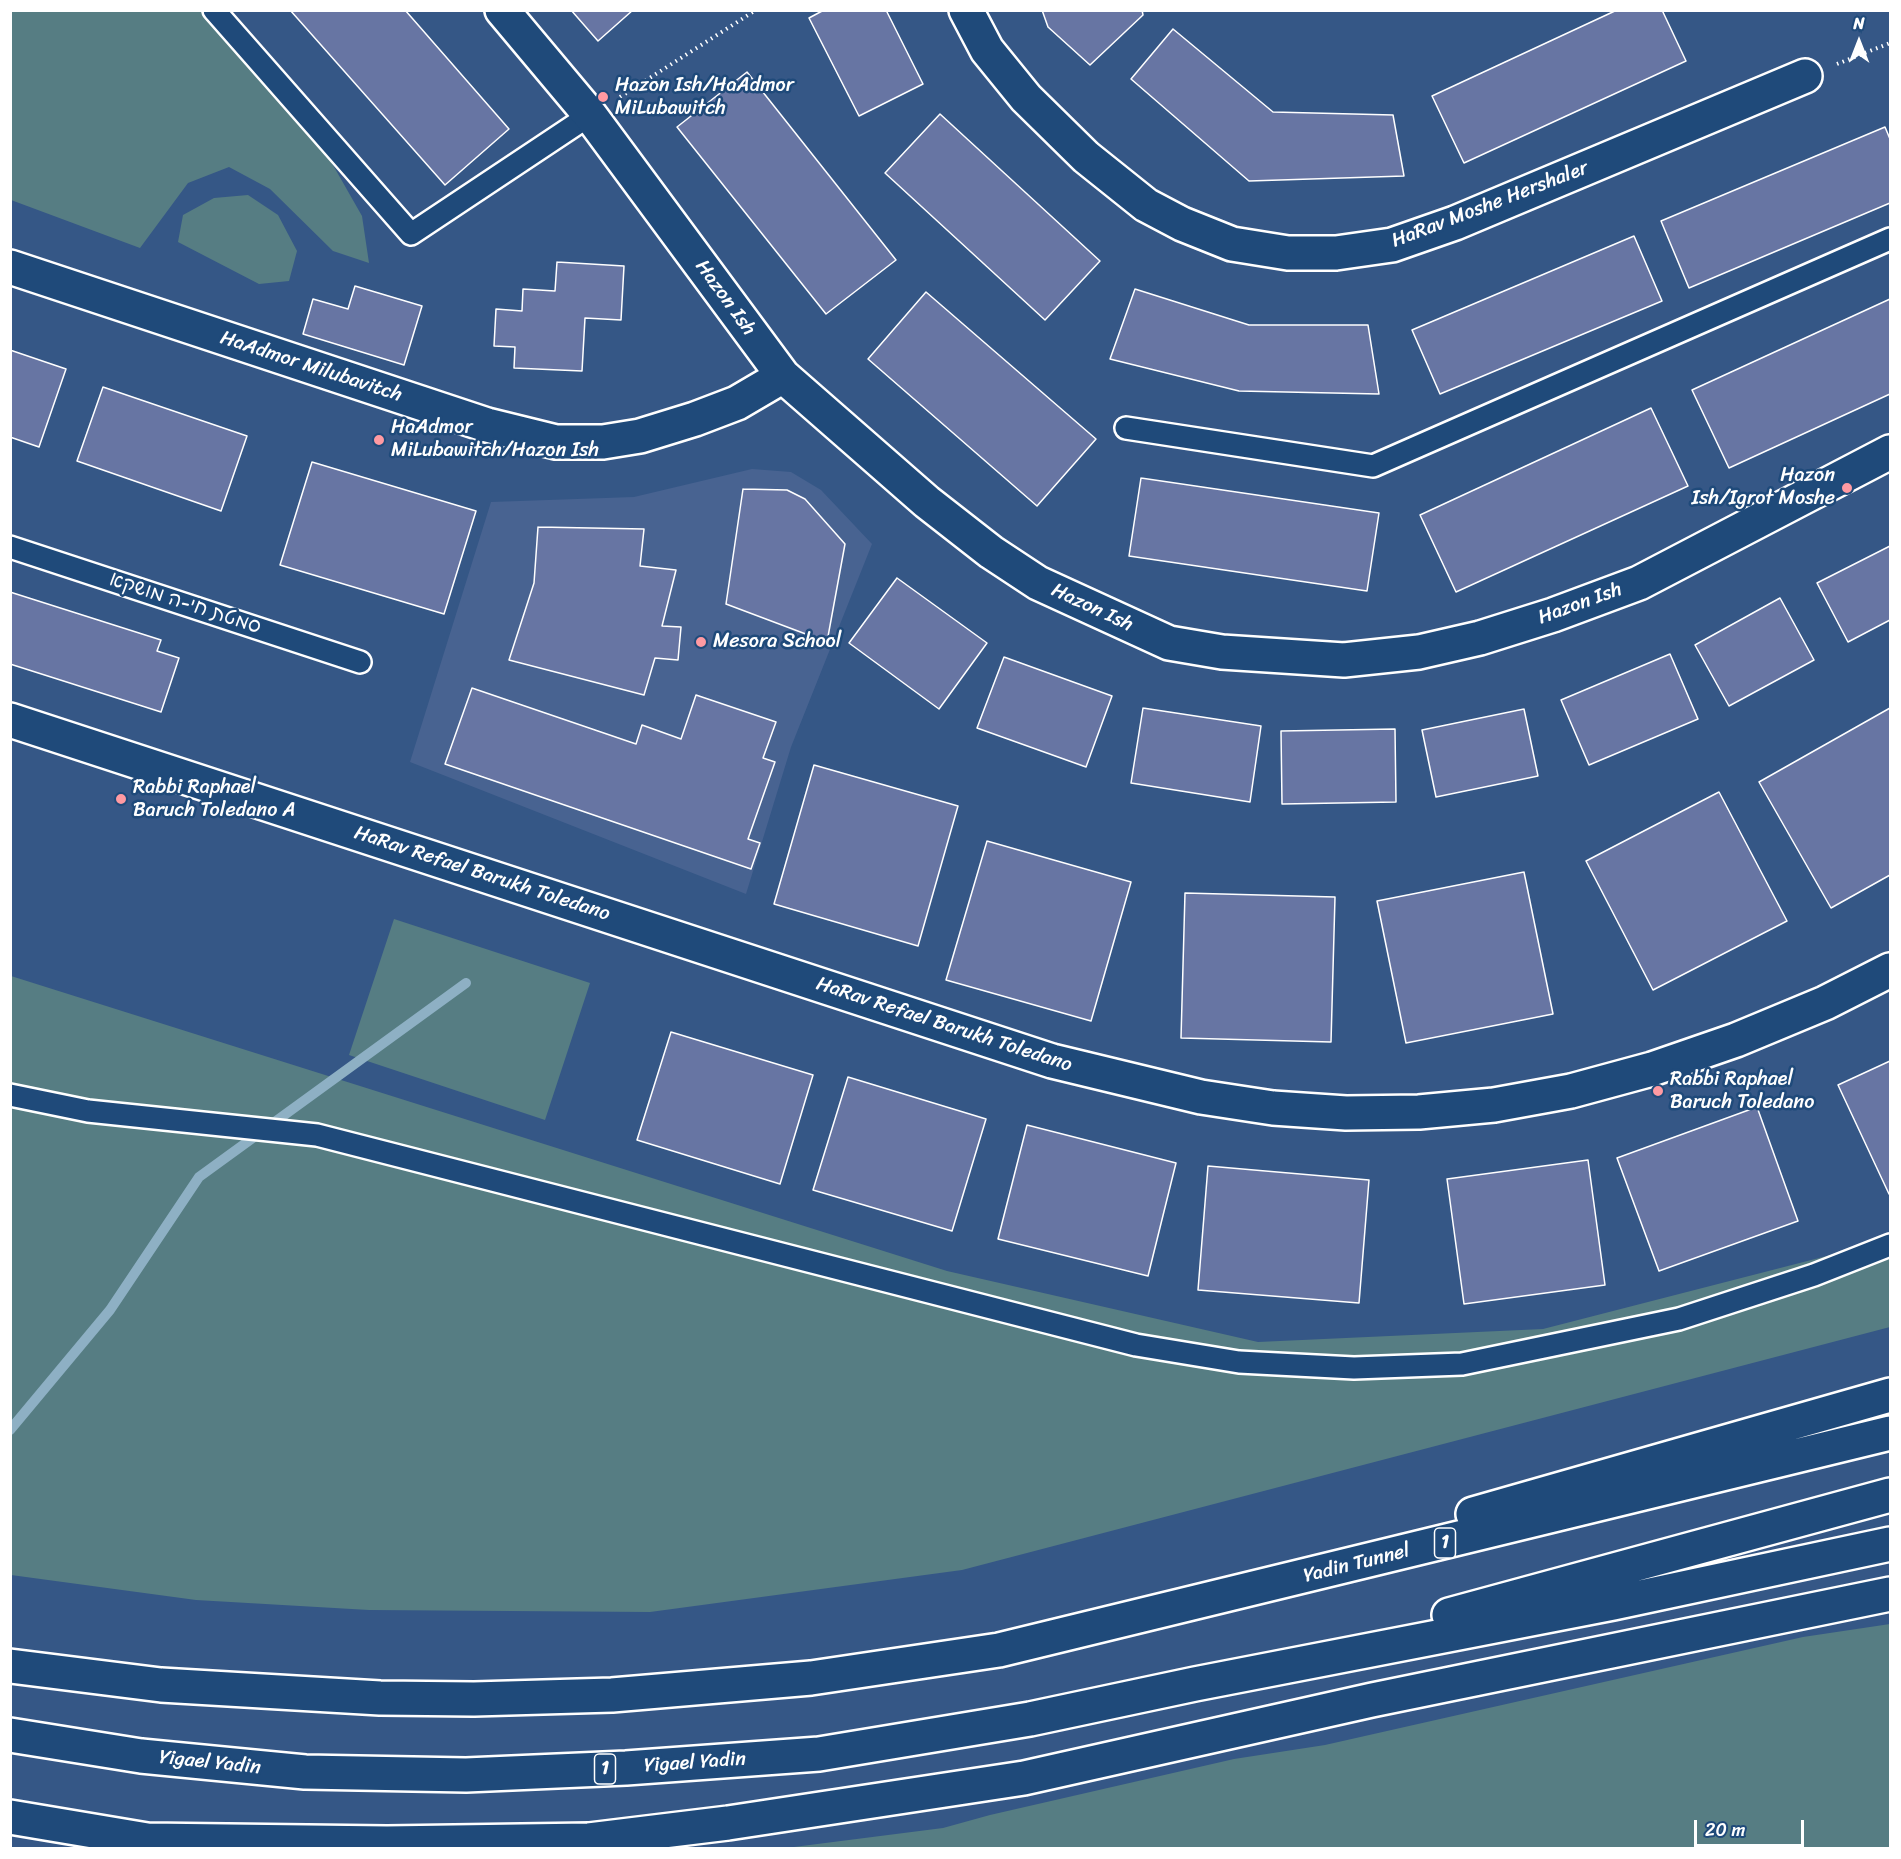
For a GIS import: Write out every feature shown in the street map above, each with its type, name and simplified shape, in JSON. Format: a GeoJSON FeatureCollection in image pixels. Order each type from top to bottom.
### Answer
{"type":"FeatureCollection","features":[{"type":"Feature","properties":{"kind":"main road","name":"Hazon Ish"},"geometry":{"type":"LineString","coordinates":[[502,10],[590,115],[783,376],[927,502],[991,552],[1038,583],[1169,643],[1283,657],[1344,660],[1419,652],[1480,638],[1553,615],[1639,583],[1890,452]]}},
{"type":"Feature","properties":{"kind":"main road","name":"HaRav Moshe Hershaler"},"geometry":{"type":"LineString","coordinates":[[966,10],[987,50],[1026,98],[1086,156],[1146,205],[1182,225],[1232,244],[1288,253],[1336,253],[1392,244],[1455,223],[1805,76]]}},
{"type":"Feature","properties":{"kind":"main road","name":"HaAdmor Milubavitch"},"geometry":{"type":"LineString","coordinates":[[10,267],[487,425],[556,442],[603,442],[639,436],[737,403],[783,376]]}},
{"type":"Feature","properties":{"kind":"main road","name":"HaRav Refael Barukh Toledano"},"geometry":{"type":"LineString","coordinates":[[10,720],[1052,1061],[1201,1097],[1273,1108],[1346,1113],[1419,1112],[1494,1105],[1571,1091],[1652,1069],[1736,1040],[1826,1003],[1890,970]]}},
{"type":"Feature","properties":{"kind":"main road"},"geometry":{"type":"LineString","coordinates":[[999,1650],[1890,1395]]}},
{"type":"Feature","properties":{"kind":"main road","name":"Yadin Tunnel"},"geometry":{"type":"LineString","coordinates":[[999,1650],[1890,1433]]}},
{"type":"Feature","properties":{"kind":"main road","name":"1"},"geometry":{"type":"LineString","coordinates":[[1195,1684],[1890,1495]]}},
{"type":"Feature","properties":{"kind":"main road"},"geometry":{"type":"LineString","coordinates":[[1195,1684],[1613,1604],[1890,1544]]}},
{"type":"Feature","properties":{"kind":"main road"},"geometry":{"type":"LineString","coordinates":[[10,1817],[147,1840],[387,1843],[589,1840],[728,1823],[1024,1778],[1372,1700],[1890,1594]]}},
{"type":"Feature","properties":{"kind":"main road","name":"1"},"geometry":{"type":"LineString","coordinates":[[10,1666],[161,1685],[259,1693],[474,1699],[612,1695],[811,1678],[999,1650]]}},
{"type":"Feature","properties":{"kind":"main road","name":"Yigael Yadin"},"geometry":{"type":"LineString","coordinates":[[10,1735],[141,1756],[305,1772],[478,1775],[626,1768],[819,1754],[1030,1719],[1195,1684]]}},
{"type":"Feature","properties":{"kind":"lane"},"geometry":{"type":"LineString","coordinates":[[214,10],[411,234],[590,115]]}},
{"type":"Feature","properties":{"kind":"lane"},"geometry":{"type":"LineString","coordinates":[[1126,428],[1373,466],[1890,239]]}},
{"type":"Feature","properties":{"kind":"lane","name":"סמטת חי-ה מושקא"},"geometry":{"type":"LineString","coordinates":[[10,547],[360,662]]}},
{"type":"Feature","properties":{"kind":"lane"},"geometry":{"type":"LineString","coordinates":[[10,1095],[88,1111],[317,1135],[1136,1345],[1239,1362],[1354,1368],[1462,1364],[1679,1319],[1814,1275],[1890,1245]]}},
{"type":"Feature","properties":{"kind":"path"},"geometry":{"type":"LineString","coordinates":[[590,115],[756,10]]}},
{"type":"Feature","properties":{"kind":"path"},"geometry":{"type":"LineString","coordinates":[[1805,76],[1890,43]]}},
{"type":"Feature","properties":{"kind":"shaded area"},"geometry":{"type":"Polygon","coordinates":[[[752,469],[791,472],[821,490],[872,544],[791,747],[746,894],[410,762],[491,502],[634,497],[752,469]]]}},
{"type":"Feature","properties":{"kind":"green space"},"geometry":{"type":"Polygon","coordinates":[[[10,11],[204,11],[317,137],[362,216],[369,263],[333,251],[270,189],[229,167],[188,183],[140,248],[11,200],[10,11]]]}},
{"type":"Feature","properties":{"kind":"green space"},"geometry":{"type":"Polygon","coordinates":[[[248,195],[278,215],[297,251],[289,281],[259,284],[178,242],[183,215],[214,198],[248,195]]]}},
{"type":"Feature","properties":{"kind":"green space"},"geometry":{"type":"Polygon","coordinates":[[[394,919],[590,983],[545,1120],[349,1055],[394,919]]]}},
{"type":"Feature","properties":{"kind":"green space"},"geometry":{"type":"Polygon","coordinates":[[[11,976],[947,1271],[1258,1342],[1543,1329],[1854,1249],[1890,1233],[1890,1327],[962,1570],[650,1612],[369,1610],[196,1600],[11,1575],[11,976]]]}},
{"type":"Feature","properties":{"kind":"green space"},"geometry":{"type":"Polygon","coordinates":[[[1890,1624],[1890,1848],[786,1848],[943,1828],[990,1815],[1234,1759],[1325,1745],[1803,1637],[1890,1624]]]}},
{"type":"Feature","properties":{"kind":"building"},"geometry":{"type":"Polygon","coordinates":[[[290,10],[405,10],[509,129],[445,185],[290,10]]]}},
{"type":"Feature","properties":{"kind":"building"},"geometry":{"type":"Polygon","coordinates":[[[571,10],[633,10],[598,41],[571,10]]]}},
{"type":"Feature","properties":{"kind":"building"},"geometry":{"type":"Polygon","coordinates":[[[824,10],[886,10],[923,84],[859,116],[809,18],[824,10]]]}},
{"type":"Feature","properties":{"kind":"building"},"geometry":{"type":"Polygon","coordinates":[[[1042,10],[1142,10],[1143,15],[1090,65],[1048,27],[1042,10]]]}},
{"type":"Feature","properties":{"kind":"building"},"geometry":{"type":"Polygon","coordinates":[[[1617,10],[1662,10],[1686,61],[1464,163],[1432,96],[1617,10]]]}},
{"type":"Feature","properties":{"kind":"building"},"geometry":{"type":"Polygon","coordinates":[[[1173,29],[1273,112],[1393,115],[1404,176],[1249,181],[1131,79],[1173,29]]]}},
{"type":"Feature","properties":{"kind":"building"},"geometry":{"type":"Polygon","coordinates":[[[747,72],[896,260],[826,314],[677,127],[747,72]]]}},
{"type":"Feature","properties":{"kind":"building"},"geometry":{"type":"Polygon","coordinates":[[[940,114],[1100,261],[1045,320],[885,173],[940,114]]]}},
{"type":"Feature","properties":{"kind":"building"},"geometry":{"type":"Polygon","coordinates":[[[1885,127],[1890,139],[1890,203],[1689,288],[1661,221],[1885,127]]]}},
{"type":"Feature","properties":{"kind":"building"},"geometry":{"type":"Polygon","coordinates":[[[1634,236],[1662,301],[1440,394],[1412,330],[1634,236]]]}},
{"type":"Feature","properties":{"kind":"building"},"geometry":{"type":"Polygon","coordinates":[[[557,262],[624,266],[621,320],[585,318],[582,371],[514,368],[515,347],[494,346],[496,309],[522,311],[523,289],[555,291],[557,262]]]}},
{"type":"Feature","properties":{"kind":"building"},"geometry":{"type":"Polygon","coordinates":[[[355,286],[422,306],[404,365],[303,334],[313,299],[348,309],[355,286]]]}},
{"type":"Feature","properties":{"kind":"building"},"geometry":{"type":"Polygon","coordinates":[[[1135,289],[1249,325],[1368,325],[1379,394],[1239,391],[1110,359],[1135,289]]]}},
{"type":"Feature","properties":{"kind":"building"},"geometry":{"type":"Polygon","coordinates":[[[926,292],[1096,439],[1037,506],[868,359],[926,292]]]}},
{"type":"Feature","properties":{"kind":"building"},"geometry":{"type":"Polygon","coordinates":[[[1890,299],[1890,394],[1729,468],[1692,390],[1890,299]]]}},
{"type":"Feature","properties":{"kind":"building"},"geometry":{"type":"Polygon","coordinates":[[[10,350],[66,369],[39,447],[10,437],[10,350]]]}},
{"type":"Feature","properties":{"kind":"building"},"geometry":{"type":"Polygon","coordinates":[[[103,387],[247,436],[221,511],[77,461],[103,387]]]}},
{"type":"Feature","properties":{"kind":"building"},"geometry":{"type":"Polygon","coordinates":[[[1651,408],[1688,486],[1456,592],[1420,515],[1651,408]]]}},
{"type":"Feature","properties":{"kind":"building"},"geometry":{"type":"Polygon","coordinates":[[[312,462],[476,511],[444,614],[280,565],[312,462]]]}},
{"type":"Feature","properties":{"kind":"building"},"geometry":{"type":"Polygon","coordinates":[[[1141,478],[1379,513],[1367,591],[1129,556],[1141,478]]]}},
{"type":"Feature","properties":{"kind":"building"},"geometry":{"type":"Polygon","coordinates":[[[743,489],[787,490],[805,499],[845,544],[827,642],[726,604],[743,489]]]}},
{"type":"Feature","properties":{"kind":"building"},"geometry":{"type":"Polygon","coordinates":[[[538,527],[644,529],[640,566],[676,570],[662,626],[681,627],[678,660],[655,658],[644,695],[509,660],[534,583],[538,527]]]}},
{"type":"Feature","properties":{"kind":"building"},"geometry":{"type":"Polygon","coordinates":[[[1890,546],[1890,620],[1848,642],[1817,583],[1890,546]]]}},
{"type":"Feature","properties":{"kind":"building"},"geometry":{"type":"Polygon","coordinates":[[[897,578],[987,643],[939,709],[849,643],[897,578]]]}},
{"type":"Feature","properties":{"kind":"building"},"geometry":{"type":"Polygon","coordinates":[[[10,592],[161,640],[157,651],[179,658],[161,712],[10,664],[10,592]]]}},
{"type":"Feature","properties":{"kind":"building"},"geometry":{"type":"Polygon","coordinates":[[[1780,598],[1814,660],[1729,706],[1695,645],[1780,598]]]}},
{"type":"Feature","properties":{"kind":"building"},"geometry":{"type":"Polygon","coordinates":[[[1670,654],[1698,719],[1589,765],[1561,700],[1670,654]]]}},
{"type":"Feature","properties":{"kind":"building"},"geometry":{"type":"Polygon","coordinates":[[[1004,657],[1112,696],[1086,767],[977,728],[1004,657]]]}},
{"type":"Feature","properties":{"kind":"building"},"geometry":{"type":"Polygon","coordinates":[[[472,688],[636,744],[642,725],[681,739],[696,695],[776,722],[763,758],[775,762],[748,839],[760,843],[751,869],[445,764],[472,688]]]}},
{"type":"Feature","properties":{"kind":"building"},"geometry":{"type":"Polygon","coordinates":[[[1143,708],[1261,726],[1250,802],[1131,783],[1143,708]]]}},
{"type":"Feature","properties":{"kind":"building"},"geometry":{"type":"Polygon","coordinates":[[[1890,708],[1890,875],[1831,908],[1759,782],[1890,708]]]}},
{"type":"Feature","properties":{"kind":"building"},"geometry":{"type":"Polygon","coordinates":[[[1524,709],[1538,776],[1436,797],[1422,730],[1524,709]]]}},
{"type":"Feature","properties":{"kind":"building"},"geometry":{"type":"Polygon","coordinates":[[[1395,729],[1396,802],[1282,804],[1281,731],[1395,729]]]}},
{"type":"Feature","properties":{"kind":"building"},"geometry":{"type":"Polygon","coordinates":[[[814,765],[958,806],[918,946],[774,904],[814,765]]]}},
{"type":"Feature","properties":{"kind":"building"},"geometry":{"type":"Polygon","coordinates":[[[1719,792],[1787,921],[1653,990],[1586,861],[1719,792]]]}},
{"type":"Feature","properties":{"kind":"building"},"geometry":{"type":"Polygon","coordinates":[[[987,841],[1131,882],[1091,1021],[946,980],[987,841]]]}},
{"type":"Feature","properties":{"kind":"building"},"geometry":{"type":"Polygon","coordinates":[[[1524,872],[1553,1014],[1406,1043],[1377,901],[1524,872]]]}},
{"type":"Feature","properties":{"kind":"building"},"geometry":{"type":"Polygon","coordinates":[[[1185,893],[1335,897],[1331,1042],[1181,1038],[1185,893]]]}},
{"type":"Feature","properties":{"kind":"building"},"geometry":{"type":"Polygon","coordinates":[[[671,1032],[813,1075],[780,1184],[637,1140],[671,1032]]]}},
{"type":"Feature","properties":{"kind":"building"},"geometry":{"type":"Polygon","coordinates":[[[1890,1061],[1890,1193],[1889,1194],[1838,1085],[1890,1061]]]}},
{"type":"Feature","properties":{"kind":"building"},"geometry":{"type":"Polygon","coordinates":[[[848,1077],[986,1119],[952,1231],[813,1190],[848,1077]]]}},
{"type":"Feature","properties":{"kind":"building"},"geometry":{"type":"Polygon","coordinates":[[[1757,1107],[1798,1221],[1659,1271],[1617,1158],[1757,1107]]]}},
{"type":"Feature","properties":{"kind":"building"},"geometry":{"type":"Polygon","coordinates":[[[1027,1125],[1176,1163],[1148,1276],[998,1239],[1027,1125]]]}},
{"type":"Feature","properties":{"kind":"building"},"geometry":{"type":"Polygon","coordinates":[[[1588,1160],[1605,1285],[1464,1304],[1447,1179],[1588,1160]]]}},
{"type":"Feature","properties":{"kind":"building"},"geometry":{"type":"Polygon","coordinates":[[[1208,1166],[1369,1180],[1359,1303],[1198,1290],[1208,1166]]]}},
{"type":"Feature","properties":{"kind":"waterway"},"geometry":{"type":"LineString","coordinates":[[10,1430],[110,1310],[199,1177],[466,983]]}},
{"type":"Feature","properties":{"kind":"place","name":"Hazon Ish/HaAdmor MiLubawitch"},"geometry":{"type":"Point","coordinates":[603,97]}},
{"type":"Feature","properties":{"kind":"place","name":"HaAdmor MiLubawitch/Hazon Ish"},"geometry":{"type":"Point","coordinates":[379,440]}},
{"type":"Feature","properties":{"kind":"place","name":"Hazon Ish/Igrot Moshe"},"geometry":{"type":"Point","coordinates":[1847,488]}},
{"type":"Feature","properties":{"kind":"place","name":"Mesora School"},"geometry":{"type":"Point","coordinates":[701,642]}},
{"type":"Feature","properties":{"kind":"place","name":"Rabbi Raphael Baruch Toledano A"},"geometry":{"type":"Point","coordinates":[121,799]}},
{"type":"Feature","properties":{"kind":"place","name":"Rabbi Raphael Baruch Toledano"},"geometry":{"type":"Point","coordinates":[1658,1091]}}]}
